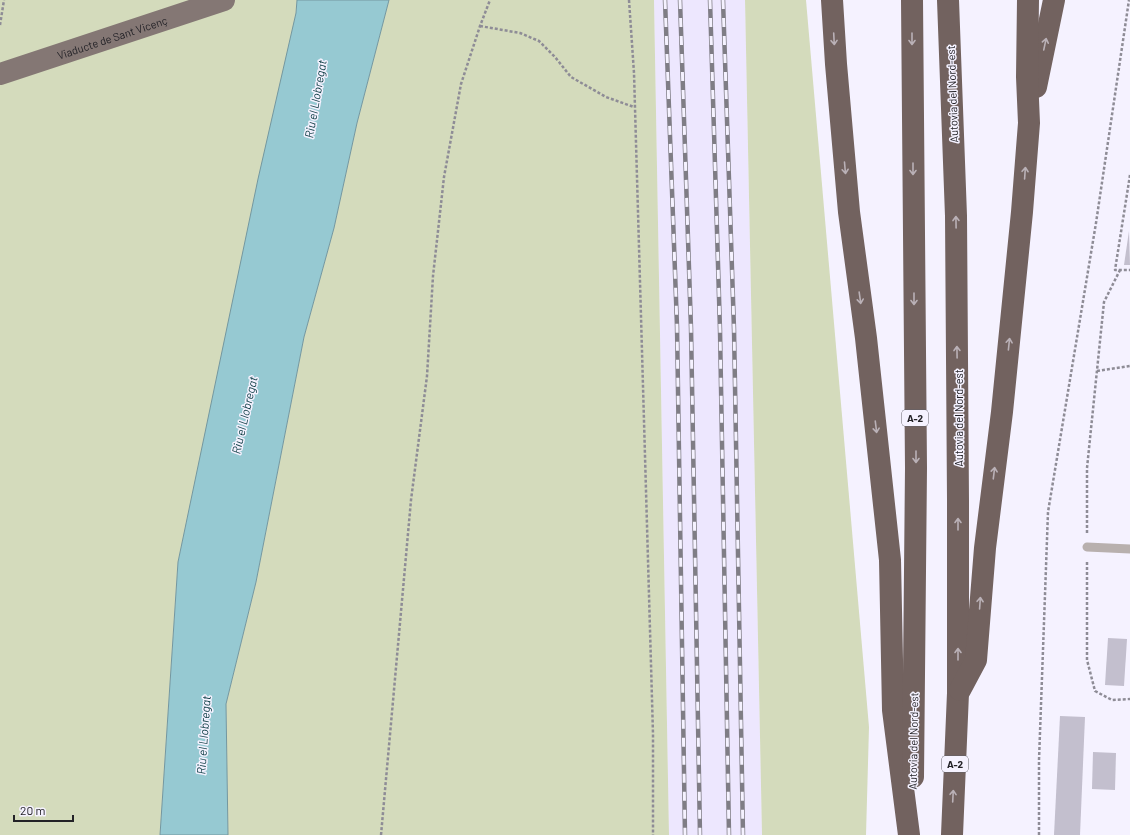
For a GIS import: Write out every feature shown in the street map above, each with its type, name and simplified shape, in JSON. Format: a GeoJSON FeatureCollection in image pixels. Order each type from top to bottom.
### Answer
{"type":"FeatureCollection","features":[{"type":"Feature","properties":{"kind":"highway"},"geometry":{"type":"LineString","coordinates":[[832,0],[849,212],[869,369],[890,560],[893,710],[910,835]]}},
{"type":"Feature","properties":{"kind":"highway","name":"Autovia del Nord-est"},"geometry":{"type":"LineString","coordinates":[[910,835],[916,483],[912,0]]}},
{"type":"Feature","properties":{"kind":"highway","name":"Autovia del Nord-est"},"geometry":{"type":"LineString","coordinates":[[948,0],[956,216],[958,477],[958,693],[952,835]]}},
{"type":"Feature","properties":{"kind":"highway"},"geometry":{"type":"LineString","coordinates":[[1028,0],[1027,77],[1029,123]]}},
{"type":"Feature","properties":{"kind":"highway"},"geometry":{"type":"LineString","coordinates":[[958,693],[976,660],[985,548],[1002,412],[1029,123],[1054,0]]}},
{"type":"Feature","properties":{"kind":"main road","name":"Viaducte de Sant Vicenç"},"geometry":{"type":"LineString","coordinates":[[0,74],[224,0]]}},
{"type":"Feature","properties":{"kind":"lane"},"geometry":{"type":"LineString","coordinates":[[1087,547],[1130,549]]}},
{"type":"Feature","properties":{"kind":"path"},"geometry":{"type":"LineString","coordinates":[[0,25],[4,0]]}},
{"type":"Feature","properties":{"kind":"path"},"geometry":{"type":"LineString","coordinates":[[382,835],[411,500],[428,376],[433,276],[444,177],[461,84],[490,0]]}},
{"type":"Feature","properties":{"kind":"path"},"geometry":{"type":"LineString","coordinates":[[629,0],[634,107],[653,734],[653,835]]}},
{"type":"Feature","properties":{"kind":"path"},"geometry":{"type":"LineString","coordinates":[[1039,835],[1039,760],[1048,512],[1095,230],[1129,0]]}},
{"type":"Feature","properties":{"kind":"path"},"geometry":{"type":"LineString","coordinates":[[480,26],[520,32],[539,41],[555,57],[571,77],[606,97],[634,107]]}},
{"type":"Feature","properties":{"kind":"path"},"geometry":{"type":"LineString","coordinates":[[1130,175],[1115,270],[1130,270]]}},
{"type":"Feature","properties":{"kind":"path"},"geometry":{"type":"LineString","coordinates":[[1120,270],[1104,302],[1087,468],[1087,660],[1095,691],[1112,700],[1130,699]]}},
{"type":"Feature","properties":{"kind":"path"},"geometry":{"type":"LineString","coordinates":[[1097,371],[1130,366]]}},
{"type":"Feature","properties":{"kind":"shaded area"},"geometry":{"type":"Polygon","coordinates":[[[654,0],[745,0],[762,835],[669,835],[654,0]]]}},
{"type":"Feature","properties":{"kind":"green space"},"geometry":{"type":"Polygon","coordinates":[[[0,0],[297,0],[296,13],[178,562],[160,835],[0,835],[0,0]]]}},
{"type":"Feature","properties":{"kind":"green space"},"geometry":{"type":"Polygon","coordinates":[[[389,0],[654,0],[669,835],[228,835],[226,704],[256,582],[304,337],[334,228],[357,123],[389,0]]]}},
{"type":"Feature","properties":{"kind":"green space"},"geometry":{"type":"Polygon","coordinates":[[[745,0],[806,0],[869,727],[866,835],[762,835],[745,0]]]}},
{"type":"Feature","properties":{"kind":"water","name":"Riu el Llobregat"},"geometry":{"type":"Polygon","coordinates":[[[297,0],[389,0],[357,123],[334,228],[304,337],[256,582],[226,704],[228,835],[160,835],[178,562],[258,179],[296,13],[297,0]]]}},
{"type":"Feature","properties":{"kind":"building"},"geometry":{"type":"Polygon","coordinates":[[[1129,231],[1130,265],[1124,265],[1129,231]]]}},
{"type":"Feature","properties":{"kind":"building"},"geometry":{"type":"Polygon","coordinates":[[[1108,638],[1127,639],[1124,686],[1105,685],[1108,638]]]}},
{"type":"Feature","properties":{"kind":"building"},"geometry":{"type":"Polygon","coordinates":[[[1060,716],[1085,717],[1080,835],[1054,835],[1060,716]]]}},
{"type":"Feature","properties":{"kind":"building"},"geometry":{"type":"Polygon","coordinates":[[[1093,752],[1116,753],[1115,790],[1092,789],[1093,752]]]}},
{"type":"Feature","properties":{"kind":"railway"},"geometry":{"type":"LineString","coordinates":[[665,0],[677,326],[685,835]]}},
{"type":"Feature","properties":{"kind":"railway"},"geometry":{"type":"LineString","coordinates":[[680,0],[691,328],[700,835]]}},
{"type":"Feature","properties":{"kind":"railway"},"geometry":{"type":"LineString","coordinates":[[710,0],[720,330],[729,835]]}},
{"type":"Feature","properties":{"kind":"railway"},"geometry":{"type":"LineString","coordinates":[[723,0],[734,329],[743,835]]}}]}
